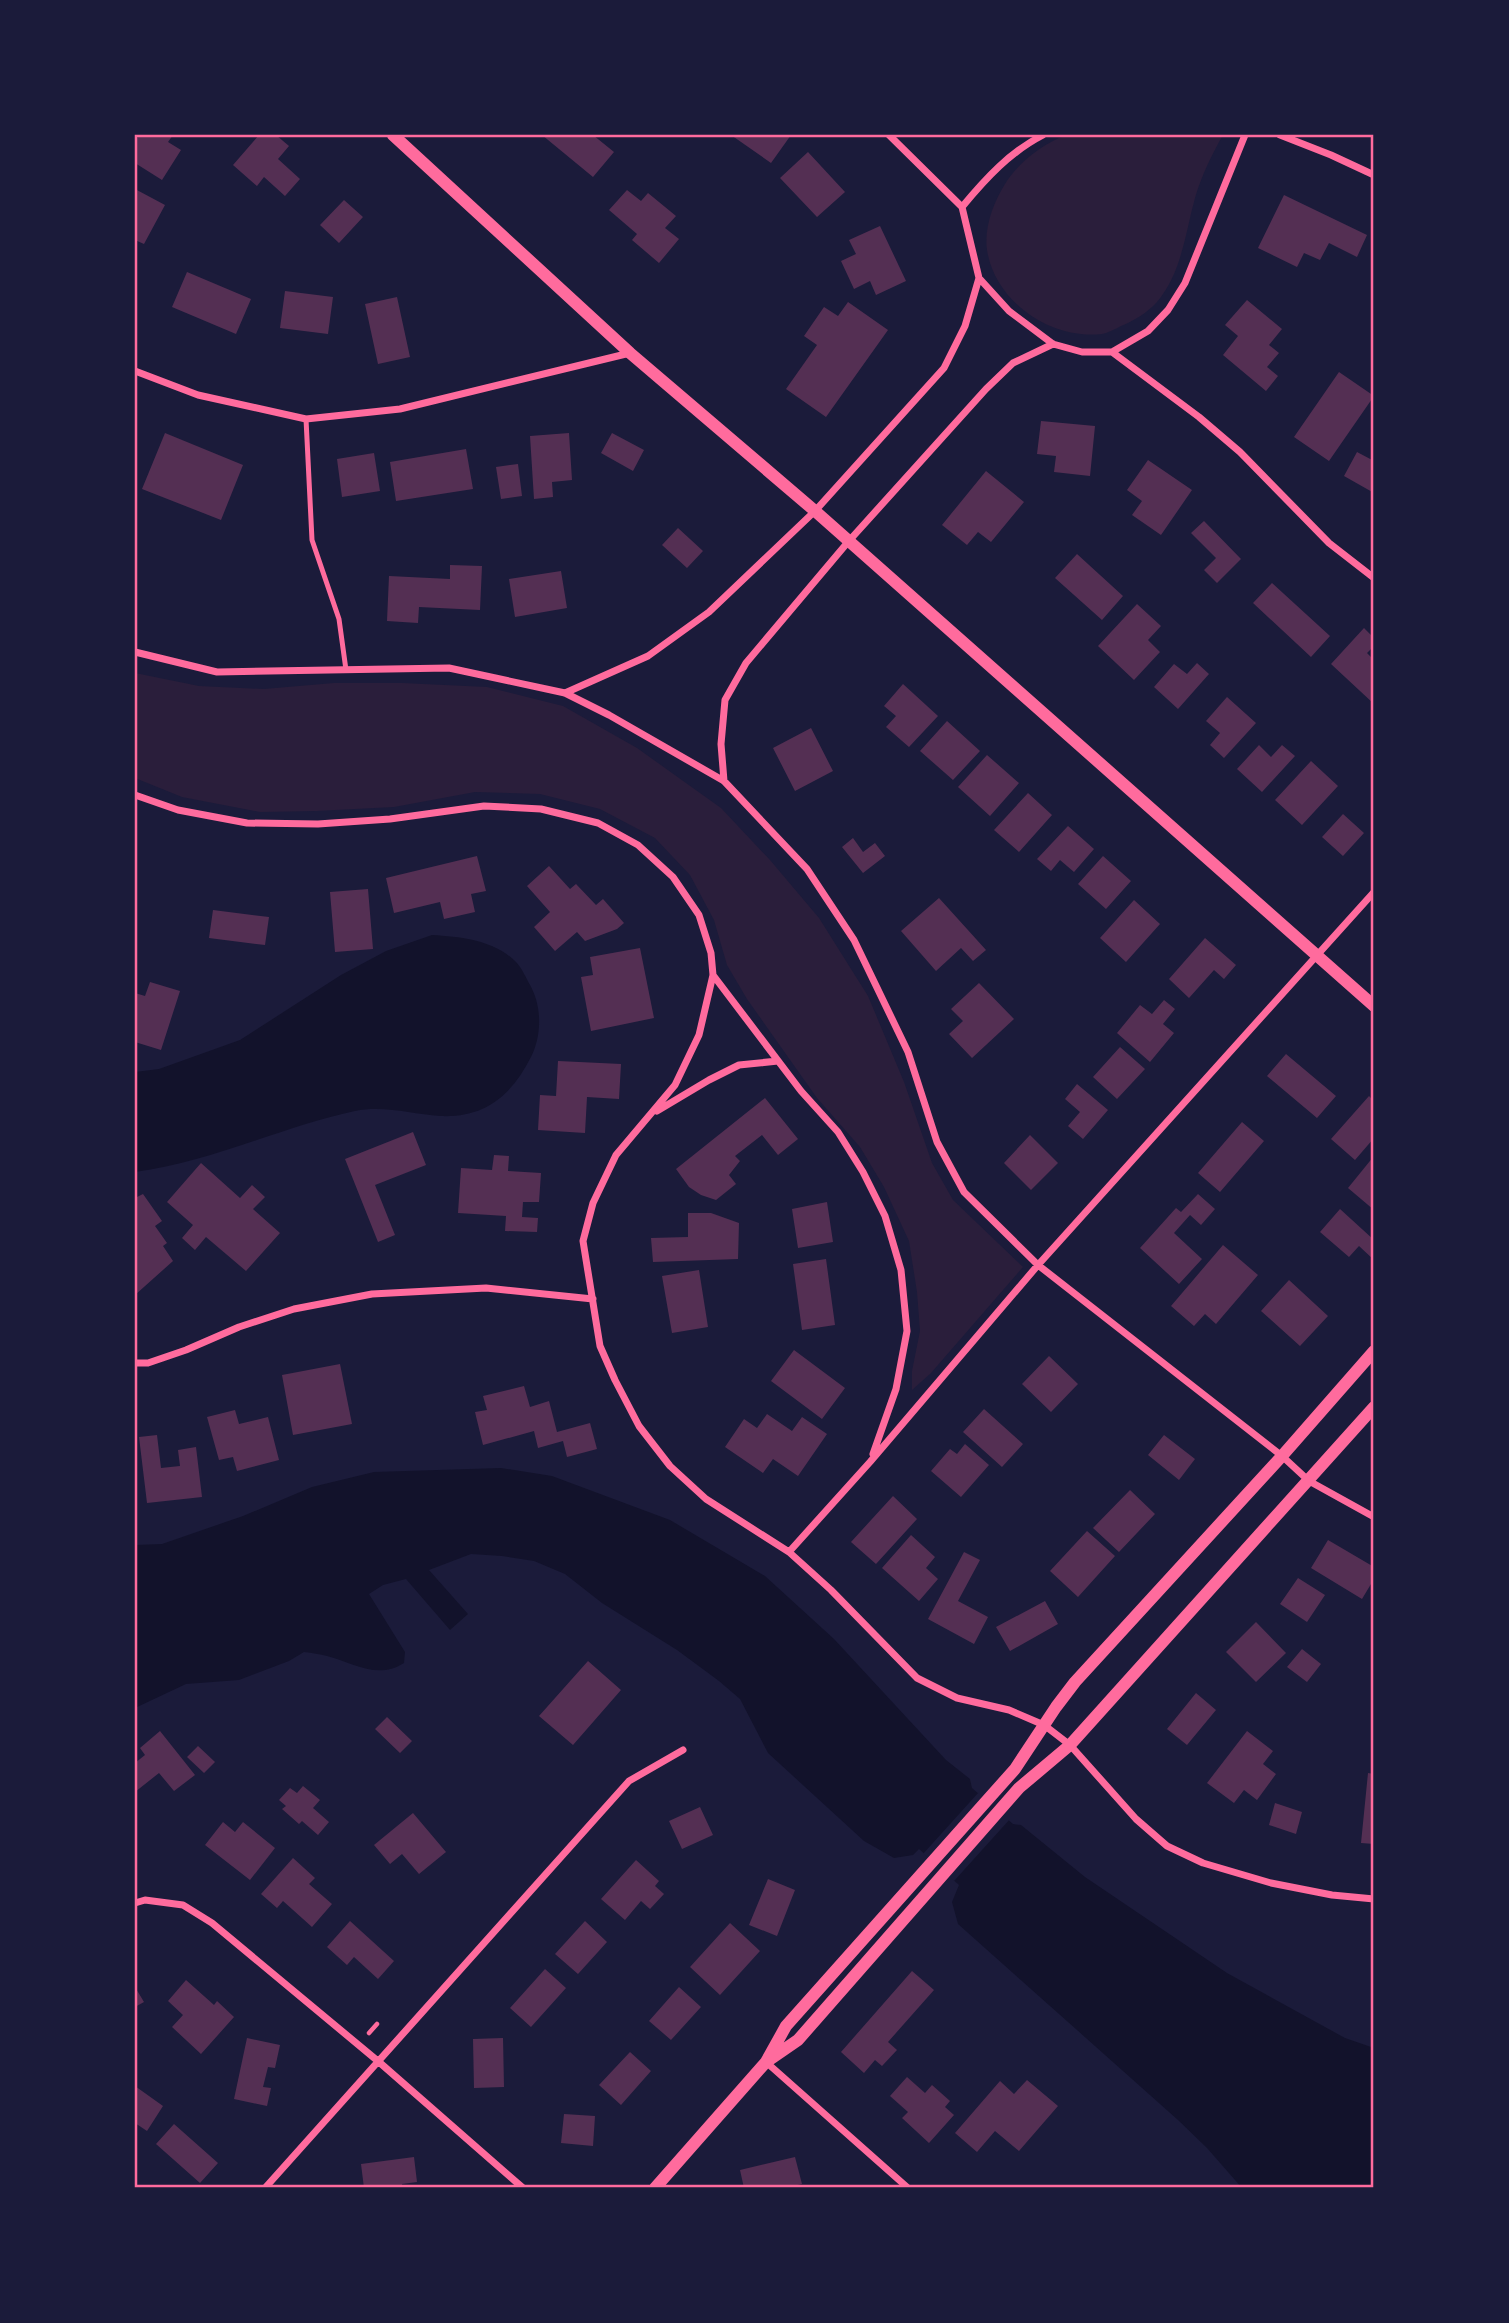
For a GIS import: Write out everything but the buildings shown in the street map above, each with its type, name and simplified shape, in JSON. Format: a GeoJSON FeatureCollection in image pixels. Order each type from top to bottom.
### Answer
{"type":"FeatureCollection","features":[{"type":"Feature","properties":{"kind":"street"},"geometry":{"type":"LineString","coordinates":[[393,135],[631,353],[815,511],[1374,1006]]}},
{"type":"Feature","properties":{"kind":"street"},"geometry":{"type":"LineString","coordinates":[[889,135],[962,207],[979,278],[1009,311],[1053,344],[1082,352],[1112,352],[1148,331],[1168,310],[1185,283],[1245,135]]}},
{"type":"Feature","properties":{"kind":"street"},"geometry":{"type":"LineString","coordinates":[[962,207],[988,175],[1023,145],[1043,135]]}},
{"type":"Feature","properties":{"kind":"street"},"geometry":{"type":"LineString","coordinates":[[1280,135],[1374,175]]}},
{"type":"Feature","properties":{"kind":"street"},"geometry":{"type":"LineString","coordinates":[[565,693],[648,656],[709,612],[815,511],[944,368],[965,326],[979,278]]}},
{"type":"Feature","properties":{"kind":"street"},"geometry":{"type":"LineString","coordinates":[[724,782],[721,744],[725,700],[746,663],[848,542],[986,389],[1013,363],[1053,344]]}},
{"type":"Feature","properties":{"kind":"street"},"geometry":{"type":"LineString","coordinates":[[1112,352],[1199,417],[1240,452],[1329,543],[1374,578]]}},
{"type":"Feature","properties":{"kind":"street"},"geometry":{"type":"LineString","coordinates":[[135,371],[198,395],[306,419],[400,410],[631,353]]}},
{"type":"Feature","properties":{"kind":"street"},"geometry":{"type":"LineString","coordinates":[[135,652],[217,672],[449,668],[565,693],[609,715],[724,782],[807,869],[854,940],[908,1052],[937,1142],[964,1192],[1038,1265],[1309,1481],[1374,1517]]}},
{"type":"Feature","properties":{"kind":"street"},"geometry":{"type":"LineString","coordinates":[[135,795],[178,810],[247,823],[318,824],[390,819],[484,806],[541,808],[598,824],[638,845],[673,877],[699,915],[711,953],[713,975],[699,1035],[675,1085],[616,1155],[593,1203],[583,1241],[600,1346],[639,1426],[670,1466],[706,1499],[789,1552],[831,1590],[917,1678],[957,1698],[1009,1710],[1044,1725],[1070,1745],[1136,1819],[1167,1846],[1203,1863],[1271,1883],[1332,1895],[1374,1899]]}},
{"type":"Feature","properties":{"kind":"street"},"geometry":{"type":"LineString","coordinates":[[789,1552],[870,1462],[1038,1265],[1374,892]]}},
{"type":"Feature","properties":{"kind":"street"},"geometry":{"type":"LineString","coordinates":[[713,975],[801,1091],[838,1132],[863,1172],[885,1216],[901,1270],[907,1331],[897,1389],[870,1462]]}},
{"type":"Feature","properties":{"kind":"street"},"geometry":{"type":"LineString","coordinates":[[651,1115],[739,1065],[778,1061]]}},
{"type":"Feature","properties":{"kind":"street"},"geometry":{"type":"LineString","coordinates":[[135,1363],[148,1363],[239,1327],[294,1309],[372,1294],[485,1288],[593,1299]]}},
{"type":"Feature","properties":{"kind":"street"},"geometry":{"type":"LineString","coordinates":[[655,2188],[765,2062],[786,2026],[1015,1769],[1075,1682],[1282,1457],[1374,1350]]}},
{"type":"Feature","properties":{"kind":"street"},"geometry":{"type":"LineString","coordinates":[[765,2062],[798,2040],[1019,1788],[1070,1745],[1374,1407]]}},
{"type":"Feature","properties":{"kind":"street"},"geometry":{"type":"LineString","coordinates":[[265,2188],[629,1781],[683,1750]]}},
{"type":"Feature","properties":{"kind":"street"},"geometry":{"type":"LineString","coordinates":[[135,1903],[145,1900],[183,1905],[212,1923],[379,2062],[523,2188]]}},
{"type":"Feature","properties":{"kind":"street"},"geometry":{"type":"LineString","coordinates":[[765,2062],[908,2188]]}},
{"type":"Feature","properties":{"kind":"lane"},"geometry":{"type":"LineString","coordinates":[[306,419],[312,540],[339,619],[346,670]]}},
{"type":"Feature","properties":{"kind":"path"},"geometry":{"type":"LineString","coordinates":[[369,2034],[377,2024]]}},
{"type":"Feature","properties":{"kind":"shaded area"},"geometry":{"type":"Polygon","coordinates":[[[1066,135],[1223,135],[1200,182],[1182,252],[1165,290],[1157,302],[1140,316],[1102,334],[1064,331],[1028,314],[1001,286],[992,269],[987,250],[990,216],[1005,184],[1031,155],[1066,135]]]}},
{"type":"Feature","properties":{"kind":"shaded area"},"geometry":{"type":"Polygon","coordinates":[[[135,673],[199,686],[264,689],[334,683],[487,687],[563,706],[637,748],[721,808],[819,918],[868,996],[904,1082],[932,1163],[953,1200],[1023,1267],[931,1373],[912,1390],[912,1371],[920,1331],[917,1292],[909,1241],[884,1187],[860,1147],[817,1098],[747,999],[727,965],[714,920],[690,875],[655,838],[600,809],[540,794],[475,792],[394,807],[260,812],[182,797],[135,778],[135,673]]]}},
{"type":"Feature","properties":{"kind":"shaded area"},"geometry":{"type":"Polygon","coordinates":[[[432,935],[466,939],[498,949],[518,964],[534,993],[539,1021],[535,1048],[515,1083],[495,1102],[456,1116],[387,1109],[355,1111],[218,1153],[135,1172],[135,1072],[159,1069],[240,1040],[341,975],[386,951],[432,935]]]}},
{"type":"Feature","properties":{"kind":"shaded area"},"geometry":{"type":"Polygon","coordinates":[[[501,1468],[552,1476],[670,1520],[765,1576],[834,1639],[946,1760],[970,1779],[972,1788],[1013,1824],[1021,1825],[1085,1877],[1227,1973],[1345,2038],[1374,2048],[1374,2188],[1242,2188],[1178,2120],[958,1924],[952,1902],[959,1885],[919,1849],[913,1855],[894,1858],[864,1841],[768,1753],[740,1699],[719,1681],[677,1650],[602,1603],[565,1574],[534,1561],[471,1554],[429,1570],[468,1614],[450,1630],[406,1579],[383,1585],[369,1594],[405,1652],[404,1663],[394,1668],[375,1670],[304,1652],[289,1661],[239,1680],[186,1684],[135,1708],[135,1545],[162,1544],[243,1516],[312,1487],[374,1472],[501,1468]]]}},
{"type":"Feature","properties":{"kind":"pier"},"geometry":{"type":"Polygon","coordinates":[[[979,1792],[1010,1819],[954,1881],[923,1854],[979,1792]]]}}]}
